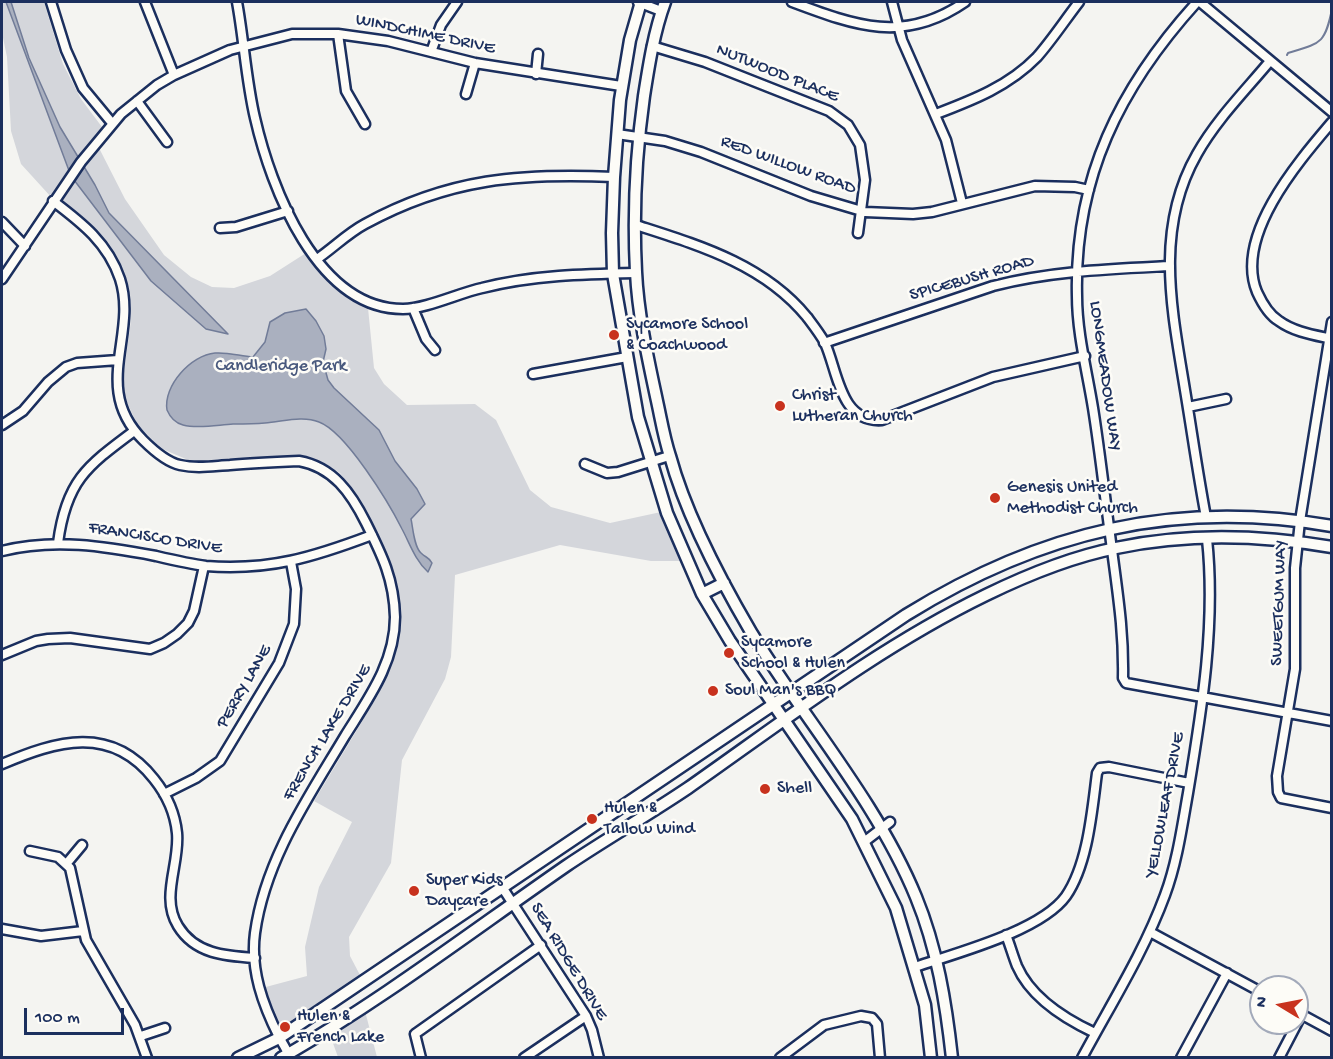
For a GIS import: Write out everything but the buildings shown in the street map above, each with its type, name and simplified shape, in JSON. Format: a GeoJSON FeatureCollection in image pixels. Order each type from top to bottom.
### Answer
{"type":"FeatureCollection","features":[{"type":"Feature","properties":{"kind":"main road"},"geometry":{"type":"LineString","coordinates":[[639,2],[621,86],[614,177],[613,274],[636,409],[667,513],[702,594],[730,641],[834,790],[864,842],[896,908],[925,1005],[931,1058]]}},
{"type":"Feature","properties":{"kind":"main road"},"geometry":{"type":"LineString","coordinates":[[663,6],[652,46],[639,136],[636,273],[640,313],[669,456],[684,497],[724,583],[751,632],[870,810],[885,826],[916,896],[924,906],[946,1010],[952,1058]]}},
{"type":"Feature","properties":{"kind":"main road"},"geometry":{"type":"LineString","coordinates":[[238,1058],[279,1038],[790,692],[929,601],[1020,556],[1090,533],[1171,519],[1251,516],[1332,526]]}},
{"type":"Feature","properties":{"kind":"main road"},"geometry":{"type":"LineString","coordinates":[[286,1056],[326,1032],[691,786],[784,718],[939,618],[1029,576],[1084,556],[1112,549],[1184,539],[1254,538],[1332,547]]}},
{"type":"Feature","properties":{"kind":"main road"},"geometry":{"type":"LineString","coordinates":[[702,594],[724,583]]}},
{"type":"Feature","properties":{"kind":"main road"},"geometry":{"type":"LineString","coordinates":[[929,601],[939,618]]}},
{"type":"Feature","properties":{"kind":"main road"},"geometry":{"type":"LineString","coordinates":[[677,768],[691,786]]}},
{"type":"Feature","properties":{"kind":"main road"},"geometry":{"type":"LineString","coordinates":[[584,831],[593,850]]}},
{"type":"Feature","properties":{"kind":"main road"},"geometry":{"type":"LineString","coordinates":[[363,982],[375,999]]}},
{"type":"Feature","properties":{"kind":"street"},"geometry":{"type":"LineString","coordinates":[[51,2],[66,50],[83,88],[112,123]]}},
{"type":"Feature","properties":{"kind":"street"},"geometry":{"type":"LineString","coordinates":[[145,2],[174,75]]}},
{"type":"Feature","properties":{"kind":"street"},"geometry":{"type":"LineString","coordinates":[[237,2],[250,90],[261,144],[275,183],[303,241],[346,291],[372,305],[413,308],[482,288],[524,279],[636,273]]}},
{"type":"Feature","properties":{"kind":"street"},"geometry":{"type":"LineString","coordinates":[[431,52],[441,25],[457,2]]}},
{"type":"Feature","properties":{"kind":"street"},"geometry":{"type":"LineString","coordinates":[[639,2],[663,6]]}},
{"type":"Feature","properties":{"kind":"street"},"geometry":{"type":"LineString","coordinates":[[792,2],[840,19],[869,26],[898,28],[921,24],[965,2]]}},
{"type":"Feature","properties":{"kind":"street"},"geometry":{"type":"LineString","coordinates":[[892,2],[898,28],[946,140],[962,204]]}},
{"type":"Feature","properties":{"kind":"street"},"geometry":{"type":"LineString","coordinates":[[936,114],[984,95],[1019,73],[1037,56],[1079,2]]}},
{"type":"Feature","properties":{"kind":"street"},"geometry":{"type":"LineString","coordinates":[[1199,2],[1332,112]]}},
{"type":"Feature","properties":{"kind":"street","name":"LONGMEADOW WAY"},"geometry":{"type":"LineString","coordinates":[[1199,2],[1169,34],[1126,96],[1102,147],[1089,190],[1081,232],[1077,272],[1078,320],[1122,622],[1123,678],[1124,682],[1332,721]]}},
{"type":"Feature","properties":{"kind":"street","name":"WINDCHIME DRIVE"},"geometry":{"type":"LineString","coordinates":[[2,279],[52,201],[112,123],[137,101],[174,75],[230,50],[292,34],[338,34],[388,41],[475,63],[621,86]]}},
{"type":"Feature","properties":{"kind":"street"},"geometry":{"type":"LineString","coordinates":[[338,34],[346,91],[365,123]]}},
{"type":"Feature","properties":{"kind":"street","name":"NUTWOOD PLACE"},"geometry":{"type":"LineString","coordinates":[[652,46],[705,62],[837,116],[848,125],[861,151],[865,180],[858,233]]}},
{"type":"Feature","properties":{"kind":"street"},"geometry":{"type":"LineString","coordinates":[[536,74],[538,54]]}},
{"type":"Feature","properties":{"kind":"street"},"geometry":{"type":"LineString","coordinates":[[1206,517],[1173,317],[1169,266],[1171,228],[1178,195],[1196,155],[1214,127],[1270,61]]}},
{"type":"Feature","properties":{"kind":"street"},"geometry":{"type":"LineString","coordinates":[[466,94],[475,63]]}},
{"type":"Feature","properties":{"kind":"street"},"geometry":{"type":"LineString","coordinates":[[137,101],[167,142]]}},
{"type":"Feature","properties":{"kind":"street"},"geometry":{"type":"LineString","coordinates":[[1330,338],[1304,333],[1278,321],[1261,301],[1251,269],[1252,255],[1258,237],[1276,196],[1298,163],[1332,122]]}},
{"type":"Feature","properties":{"kind":"street","name":"RED WILLOW ROAD"},"geometry":{"type":"LineString","coordinates":[[617,134],[665,141],[702,152],[811,196],[861,211],[912,214],[932,212],[1035,186],[1048,185],[1089,190]]}},
{"type":"Feature","properties":{"kind":"street"},"geometry":{"type":"LineString","coordinates":[[317,260],[363,225],[420,198],[444,190],[512,177],[562,175],[614,177]]}},
{"type":"Feature","properties":{"kind":"street","name":"FRENCH LAKE DRIVE"},"geometry":{"type":"LineString","coordinates":[[52,201],[85,225],[97,237],[114,264],[121,281],[125,312],[118,360],[119,395],[134,431],[161,455],[177,464],[198,468],[276,462],[309,463],[332,475],[345,488],[361,513],[387,566],[393,594],[394,633],[387,664],[297,816],[275,862],[255,932],[258,984],[286,1056]]}},
{"type":"Feature","properties":{"kind":"street"},"geometry":{"type":"LineString","coordinates":[[220,228],[236,227],[288,211]]}},
{"type":"Feature","properties":{"kind":"street"},"geometry":{"type":"LineString","coordinates":[[2,222],[24,246]]}},
{"type":"Feature","properties":{"kind":"street"},"geometry":{"type":"LineString","coordinates":[[636,225],[710,250],[737,262],[773,284],[806,315],[824,343],[846,402],[864,419],[882,420],[993,377],[1085,356]]}},
{"type":"Feature","properties":{"kind":"street","name":"SPICEBUSH ROAD"},"geometry":{"type":"LineString","coordinates":[[824,343],[1021,278],[1169,266]]}},
{"type":"Feature","properties":{"kind":"street"},"geometry":{"type":"LineString","coordinates":[[413,308],[426,339],[435,350]]}},
{"type":"Feature","properties":{"kind":"street","name":"SWEETGUM WAY"},"geometry":{"type":"LineString","coordinates":[[1332,322],[1300,521],[1294,592],[1297,641],[1295,669],[1277,776],[1279,796],[1296,802],[1332,808]]}},
{"type":"Feature","properties":{"kind":"street"},"geometry":{"type":"LineString","coordinates":[[533,374],[627,357]]}},
{"type":"Feature","properties":{"kind":"street"},"geometry":{"type":"LineString","coordinates":[[2,424],[23,411],[48,382],[66,367],[77,363],[118,360]]}},
{"type":"Feature","properties":{"kind":"street"},"geometry":{"type":"LineString","coordinates":[[1188,407],[1226,399]]}},
{"type":"Feature","properties":{"kind":"street"},"geometry":{"type":"LineString","coordinates":[[58,543],[69,495],[82,474],[94,461],[134,431]]}},
{"type":"Feature","properties":{"kind":"street"},"geometry":{"type":"LineString","coordinates":[[585,464],[607,473],[669,456]]}},
{"type":"Feature","properties":{"kind":"street","name":"FRANCISCO DRIVE"},"geometry":{"type":"LineString","coordinates":[[2,551],[58,543],[105,546],[204,566],[249,567],[291,562],[372,535]]}},
{"type":"Feature","properties":{"kind":"street","name":"YELLOWLEAF DRIVE"},"geometry":{"type":"LineString","coordinates":[[1082,1058],[1150,932],[1171,874],[1189,783],[1202,697],[1209,620],[1207,539]]}},
{"type":"Feature","properties":{"kind":"street","name":"PERRY LANE"},"geometry":{"type":"LineString","coordinates":[[164,794],[196,778],[220,761],[279,663],[294,624],[296,589],[291,562]]}},
{"type":"Feature","properties":{"kind":"street"},"geometry":{"type":"LineString","coordinates":[[2,655],[36,640],[48,639],[69,638],[150,648],[164,643],[188,623],[194,611],[204,566]]}},
{"type":"Feature","properties":{"kind":"street"},"geometry":{"type":"LineString","coordinates":[[2,764],[32,751],[79,741],[101,743],[123,751],[148,772],[170,805],[177,831],[170,899],[178,925],[194,944],[205,950],[230,956],[255,958]]}},
{"type":"Feature","properties":{"kind":"street"},"geometry":{"type":"LineString","coordinates":[[915,968],[1017,931],[1049,913],[1067,895],[1086,846],[1097,773],[1101,768],[1109,767],[1189,783]]}},
{"type":"Feature","properties":{"kind":"street"},"geometry":{"type":"LineString","coordinates":[[864,842],[885,826]]}},
{"type":"Feature","properties":{"kind":"street"},"geometry":{"type":"LineString","coordinates":[[67,863],[82,845]]}},
{"type":"Feature","properties":{"kind":"street"},"geometry":{"type":"LineString","coordinates":[[30,851],[58,857],[67,863],[72,873],[83,931],[93,954],[141,1036],[147,1058]]}},
{"type":"Feature","properties":{"kind":"street","name":"SEA RIDGE DRIVE"},"geometry":{"type":"LineString","coordinates":[[502,887],[586,1016],[599,1058]]}},
{"type":"Feature","properties":{"kind":"street"},"geometry":{"type":"LineString","coordinates":[[2,929],[41,936],[60,936],[83,931]]}},
{"type":"Feature","properties":{"kind":"street"},"geometry":{"type":"LineString","coordinates":[[1150,932],[1249,985]]}},
{"type":"Feature","properties":{"kind":"street"},"geometry":{"type":"LineString","coordinates":[[1006,935],[1018,968],[1036,993],[1069,1019],[1095,1033]]}},
{"type":"Feature","properties":{"kind":"street"},"geometry":{"type":"LineString","coordinates":[[421,1058],[415,1034],[541,945]]}},
{"type":"Feature","properties":{"kind":"street"},"geometry":{"type":"LineString","coordinates":[[1181,1058],[1227,973]]}},
{"type":"Feature","properties":{"kind":"street"},"geometry":{"type":"LineString","coordinates":[[524,1058],[586,1016]]}},
{"type":"Feature","properties":{"kind":"street"},"geometry":{"type":"LineString","coordinates":[[785,1056],[824,1025],[861,1016],[872,1018],[877,1024],[880,1058]]}},
{"type":"Feature","properties":{"kind":"street"},"geometry":{"type":"LineString","coordinates":[[1309,1018],[1332,1031]]}},
{"type":"Feature","properties":{"kind":"street"},"geometry":{"type":"LineString","coordinates":[[141,1036],[165,1028]]}},
{"type":"Feature","properties":{"kind":"street"},"geometry":{"type":"LineString","coordinates":[[1279,1058],[1289,1035]]}},
{"type":"Feature","properties":{"kind":"green space","name":"Candleridge Park"},"geometry":{"type":"Polygon","coordinates":[[[2,2],[44,2],[63,64],[81,99],[102,127],[99,148],[125,199],[164,255],[191,277],[212,287],[234,288],[270,276],[306,253],[339,292],[368,308],[374,368],[384,384],[407,405],[475,404],[496,420],[530,490],[551,507],[610,523],[661,512],[681,561],[651,561],[560,545],[455,575],[451,657],[445,679],[402,760],[391,863],[349,937],[350,956],[361,977],[284,1029],[278,1028],[262,988],[307,976],[305,947],[319,887],[352,822],[314,801],[378,695],[394,656],[399,610],[390,561],[355,493],[340,473],[324,463],[292,456],[193,462],[160,448],[137,424],[125,398],[123,379],[131,320],[125,278],[108,245],[62,209],[21,164],[11,131],[7,57],[2,33],[2,2]]]}},
{"type":"Feature","properties":{"kind":"green space"},"geometry":{"type":"Polygon","coordinates":[[[365,1011],[377,1057],[338,1057],[330,1035],[365,1011]]]}},
{"type":"Feature","properties":{"kind":"water"},"geometry":{"type":"Polygon","coordinates":[[[6,2],[11,2],[29,58],[60,127],[109,213],[228,334],[206,329],[151,281],[71,176],[6,2]]]}},
{"type":"Feature","properties":{"kind":"water"},"geometry":{"type":"Polygon","coordinates":[[[306,309],[324,336],[326,349],[323,362],[328,380],[379,430],[395,461],[417,489],[425,504],[411,519],[417,546],[432,563],[428,572],[416,557],[377,486],[354,453],[330,428],[306,419],[257,424],[189,426],[175,421],[167,410],[169,391],[174,382],[180,373],[197,359],[215,353],[253,357],[265,342],[270,322],[285,313],[306,309]]]}},
{"type":"Feature","properties":{"kind":"waterway"},"geometry":{"type":"LineString","coordinates":[[1287,55],[1315,44],[1324,36],[1332,9]]}},
{"type":"Feature","properties":{"kind":"place","name":"Sycamore School & Coachwood"},"geometry":{"type":"Point","coordinates":[614,335]}},
{"type":"Feature","properties":{"kind":"place","name":"Christ Lutheran Church"},"geometry":{"type":"Point","coordinates":[780,406]}},
{"type":"Feature","properties":{"kind":"place","name":"Genesis United Methodist Church"},"geometry":{"type":"Point","coordinates":[995,498]}},
{"type":"Feature","properties":{"kind":"place","name":"Sycamore School & Hulen"},"geometry":{"type":"Point","coordinates":[729,653]}},
{"type":"Feature","properties":{"kind":"place","name":"Soul Man's BBQ"},"geometry":{"type":"Point","coordinates":[713,691]}},
{"type":"Feature","properties":{"kind":"place","name":"Shell"},"geometry":{"type":"Point","coordinates":[765,789]}},
{"type":"Feature","properties":{"kind":"place","name":"Hulen & Tallow Wind"},"geometry":{"type":"Point","coordinates":[592,819]}},
{"type":"Feature","properties":{"kind":"place","name":"Super Kids Daycare"},"geometry":{"type":"Point","coordinates":[414,891]}},
{"type":"Feature","properties":{"kind":"place","name":"Hulen & French Lake"},"geometry":{"type":"Point","coordinates":[285,1027]}}]}
